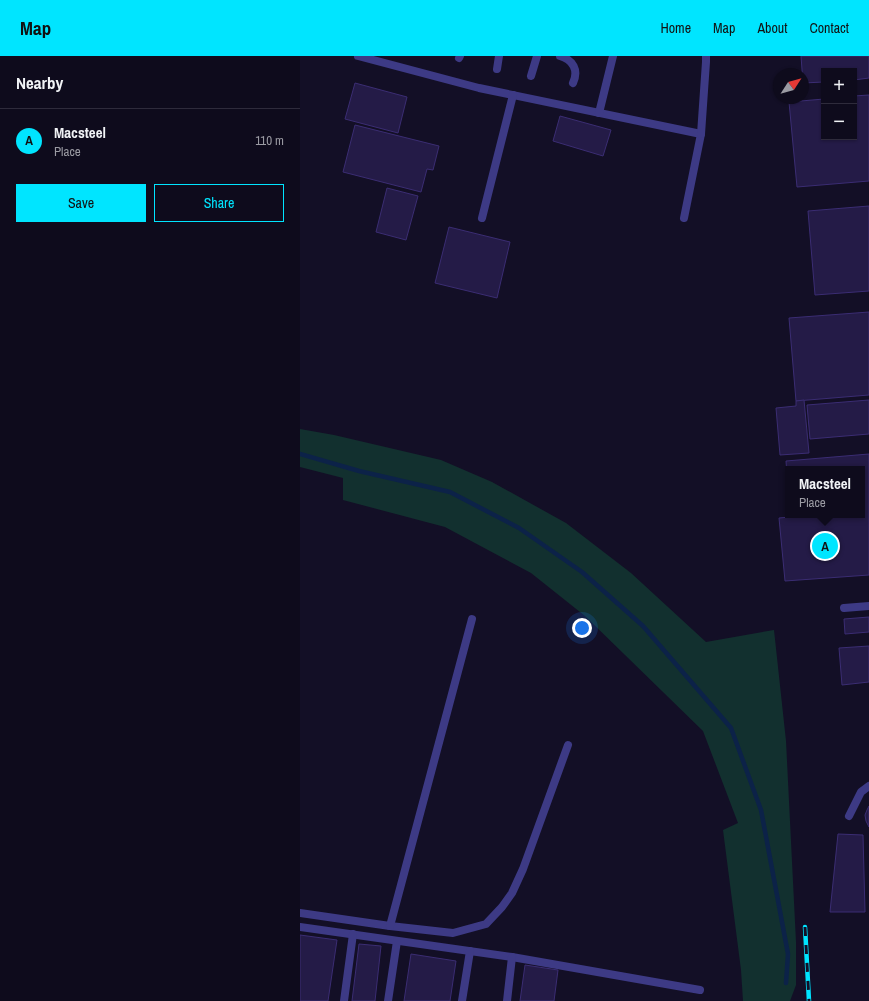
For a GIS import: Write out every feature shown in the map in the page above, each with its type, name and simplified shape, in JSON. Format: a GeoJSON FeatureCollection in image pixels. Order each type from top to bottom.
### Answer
{"type":"FeatureCollection","features":[{"type":"Feature","properties":{"kind":"lane"},"geometry":{"type":"LineString","coordinates":[[358,56],[513,96],[701,134]]}},
{"type":"Feature","properties":{"kind":"lane"},"geometry":{"type":"LineString","coordinates":[[497,69],[499,56]]}},
{"type":"Feature","properties":{"kind":"lane"},"geometry":{"type":"LineString","coordinates":[[531,76],[537,56]]}},
{"type":"Feature","properties":{"kind":"lane"},"geometry":{"type":"LineString","coordinates":[[560,56],[568,59],[573,65],[575,77],[573,83]]}},
{"type":"Feature","properties":{"kind":"lane"},"geometry":{"type":"LineString","coordinates":[[600,113],[613,56]]}},
{"type":"Feature","properties":{"kind":"lane"},"geometry":{"type":"LineString","coordinates":[[684,218],[701,134],[706,56]]}},
{"type":"Feature","properties":{"kind":"lane"},"geometry":{"type":"LineString","coordinates":[[482,218],[513,96]]}},
{"type":"Feature","properties":{"kind":"lane"},"geometry":{"type":"LineString","coordinates":[[844,608],[869,606]]}},
{"type":"Feature","properties":{"kind":"lane"},"geometry":{"type":"LineString","coordinates":[[390,926],[472,619]]}},
{"type":"Feature","properties":{"kind":"lane"},"geometry":{"type":"LineString","coordinates":[[300,913],[390,926],[453,933],[486,924],[502,907],[512,893],[523,869],[568,745]]}},
{"type":"Feature","properties":{"kind":"lane"},"geometry":{"type":"LineString","coordinates":[[849,816],[860,792],[869,786]]}},
{"type":"Feature","properties":{"kind":"lane"},"geometry":{"type":"LineString","coordinates":[[300,927],[512,957],[700,990]]}},
{"type":"Feature","properties":{"kind":"lane"},"geometry":{"type":"LineString","coordinates":[[344,1001],[353,934]]}},
{"type":"Feature","properties":{"kind":"lane"},"geometry":{"type":"LineString","coordinates":[[388,1001],[397,941]]}},
{"type":"Feature","properties":{"kind":"lane"},"geometry":{"type":"LineString","coordinates":[[462,1001],[470,951]]}},
{"type":"Feature","properties":{"kind":"lane"},"geometry":{"type":"LineString","coordinates":[[507,1001],[512,957]]}},
{"type":"Feature","properties":{"kind":"green space"},"geometry":{"type":"Polygon","coordinates":[[[300,429],[334,435],[441,460],[492,482],[566,523],[631,573],[706,642],[774,630],[786,741],[796,942],[796,985],[790,1001],[743,1001],[741,970],[723,830],[738,823],[703,731],[585,616],[531,573],[445,527],[343,500],[343,478],[300,467],[300,429]]]}},
{"type":"Feature","properties":{"kind":"building"},"geometry":{"type":"Polygon","coordinates":[[[801,56],[869,56],[869,78],[857,80],[857,68],[821,68],[821,82],[809,83],[809,68],[802,68],[801,56]]]}},
{"type":"Feature","properties":{"kind":"building"},"geometry":{"type":"Polygon","coordinates":[[[355,83],[407,97],[398,133],[345,119],[355,83]]]}},
{"type":"Feature","properties":{"kind":"building"},"geometry":{"type":"Polygon","coordinates":[[[869,95],[869,181],[797,187],[789,104],[809,104],[809,100],[821,99],[821,140],[857,140],[857,96],[869,95]]]}},
{"type":"Feature","properties":{"kind":"building"},"geometry":{"type":"Polygon","coordinates":[[[560,116],[611,130],[603,156],[553,141],[560,116]]]}},
{"type":"Feature","properties":{"kind":"building"},"geometry":{"type":"Polygon","coordinates":[[[355,125],[439,146],[433,170],[427,169],[421,192],[343,172],[355,125]]]}},
{"type":"Feature","properties":{"kind":"building"},"geometry":{"type":"Polygon","coordinates":[[[387,188],[418,196],[406,240],[376,232],[387,188]]]}},
{"type":"Feature","properties":{"kind":"building"},"geometry":{"type":"Polygon","coordinates":[[[869,206],[869,291],[815,295],[808,211],[869,206]]]}},
{"type":"Feature","properties":{"kind":"building"},"geometry":{"type":"Polygon","coordinates":[[[449,227],[510,242],[497,298],[435,283],[449,227]]]}},
{"type":"Feature","properties":{"kind":"building"},"geometry":{"type":"Polygon","coordinates":[[[869,312],[869,395],[796,401],[789,318],[869,312]]]}},
{"type":"Feature","properties":{"kind":"building"},"geometry":{"type":"Polygon","coordinates":[[[804,400],[809,453],[780,455],[776,408],[796,406],[796,401],[804,400]]]}},
{"type":"Feature","properties":{"kind":"building"},"geometry":{"type":"Polygon","coordinates":[[[869,400],[869,434],[810,439],[807,405],[869,400]]]}},
{"type":"Feature","properties":{"kind":"building"},"geometry":{"type":"Polygon","coordinates":[[[869,454],[869,575],[785,581],[779,518],[865,518],[865,466],[786,466],[786,461],[869,454]]]}},
{"type":"Feature","properties":{"kind":"building"},"geometry":{"type":"Polygon","coordinates":[[[869,617],[869,632],[845,634],[844,619],[869,617]]]}},
{"type":"Feature","properties":{"kind":"building"},"geometry":{"type":"Polygon","coordinates":[[[869,646],[869,682],[842,685],[839,648],[869,646]]]}},
{"type":"Feature","properties":{"kind":"building"},"geometry":{"type":"Polygon","coordinates":[[[869,806],[869,827],[865,815],[869,806]]]}},
{"type":"Feature","properties":{"kind":"building"},"geometry":{"type":"Polygon","coordinates":[[[838,834],[863,835],[865,912],[830,912],[838,834]]]}},
{"type":"Feature","properties":{"kind":"building"},"geometry":{"type":"Polygon","coordinates":[[[300,935],[337,940],[328,1001],[300,1001],[300,935]]]}},
{"type":"Feature","properties":{"kind":"building"},"geometry":{"type":"Polygon","coordinates":[[[359,944],[381,946],[375,1001],[352,1001],[359,944]]]}},
{"type":"Feature","properties":{"kind":"building"},"geometry":{"type":"Polygon","coordinates":[[[411,954],[456,961],[450,1001],[404,1001],[411,954]]]}},
{"type":"Feature","properties":{"kind":"building"},"geometry":{"type":"Polygon","coordinates":[[[525,965],[558,970],[554,1001],[520,1001],[525,965]]]}},
{"type":"Feature","properties":{"kind":"waterway"},"geometry":{"type":"LineString","coordinates":[[300,454],[359,471],[450,492],[519,528],[582,572],[643,626],[731,728],[761,810],[788,954],[786,983]]}},
{"type":"Feature","properties":{"kind":"railway"},"geometry":{"type":"LineString","coordinates":[[805,927],[809,1001]]}},
{"type":"Feature","properties":{"kind":"place","name":"Macsteel"},"geometry":{"type":"Point","coordinates":[825,546]}}]}
